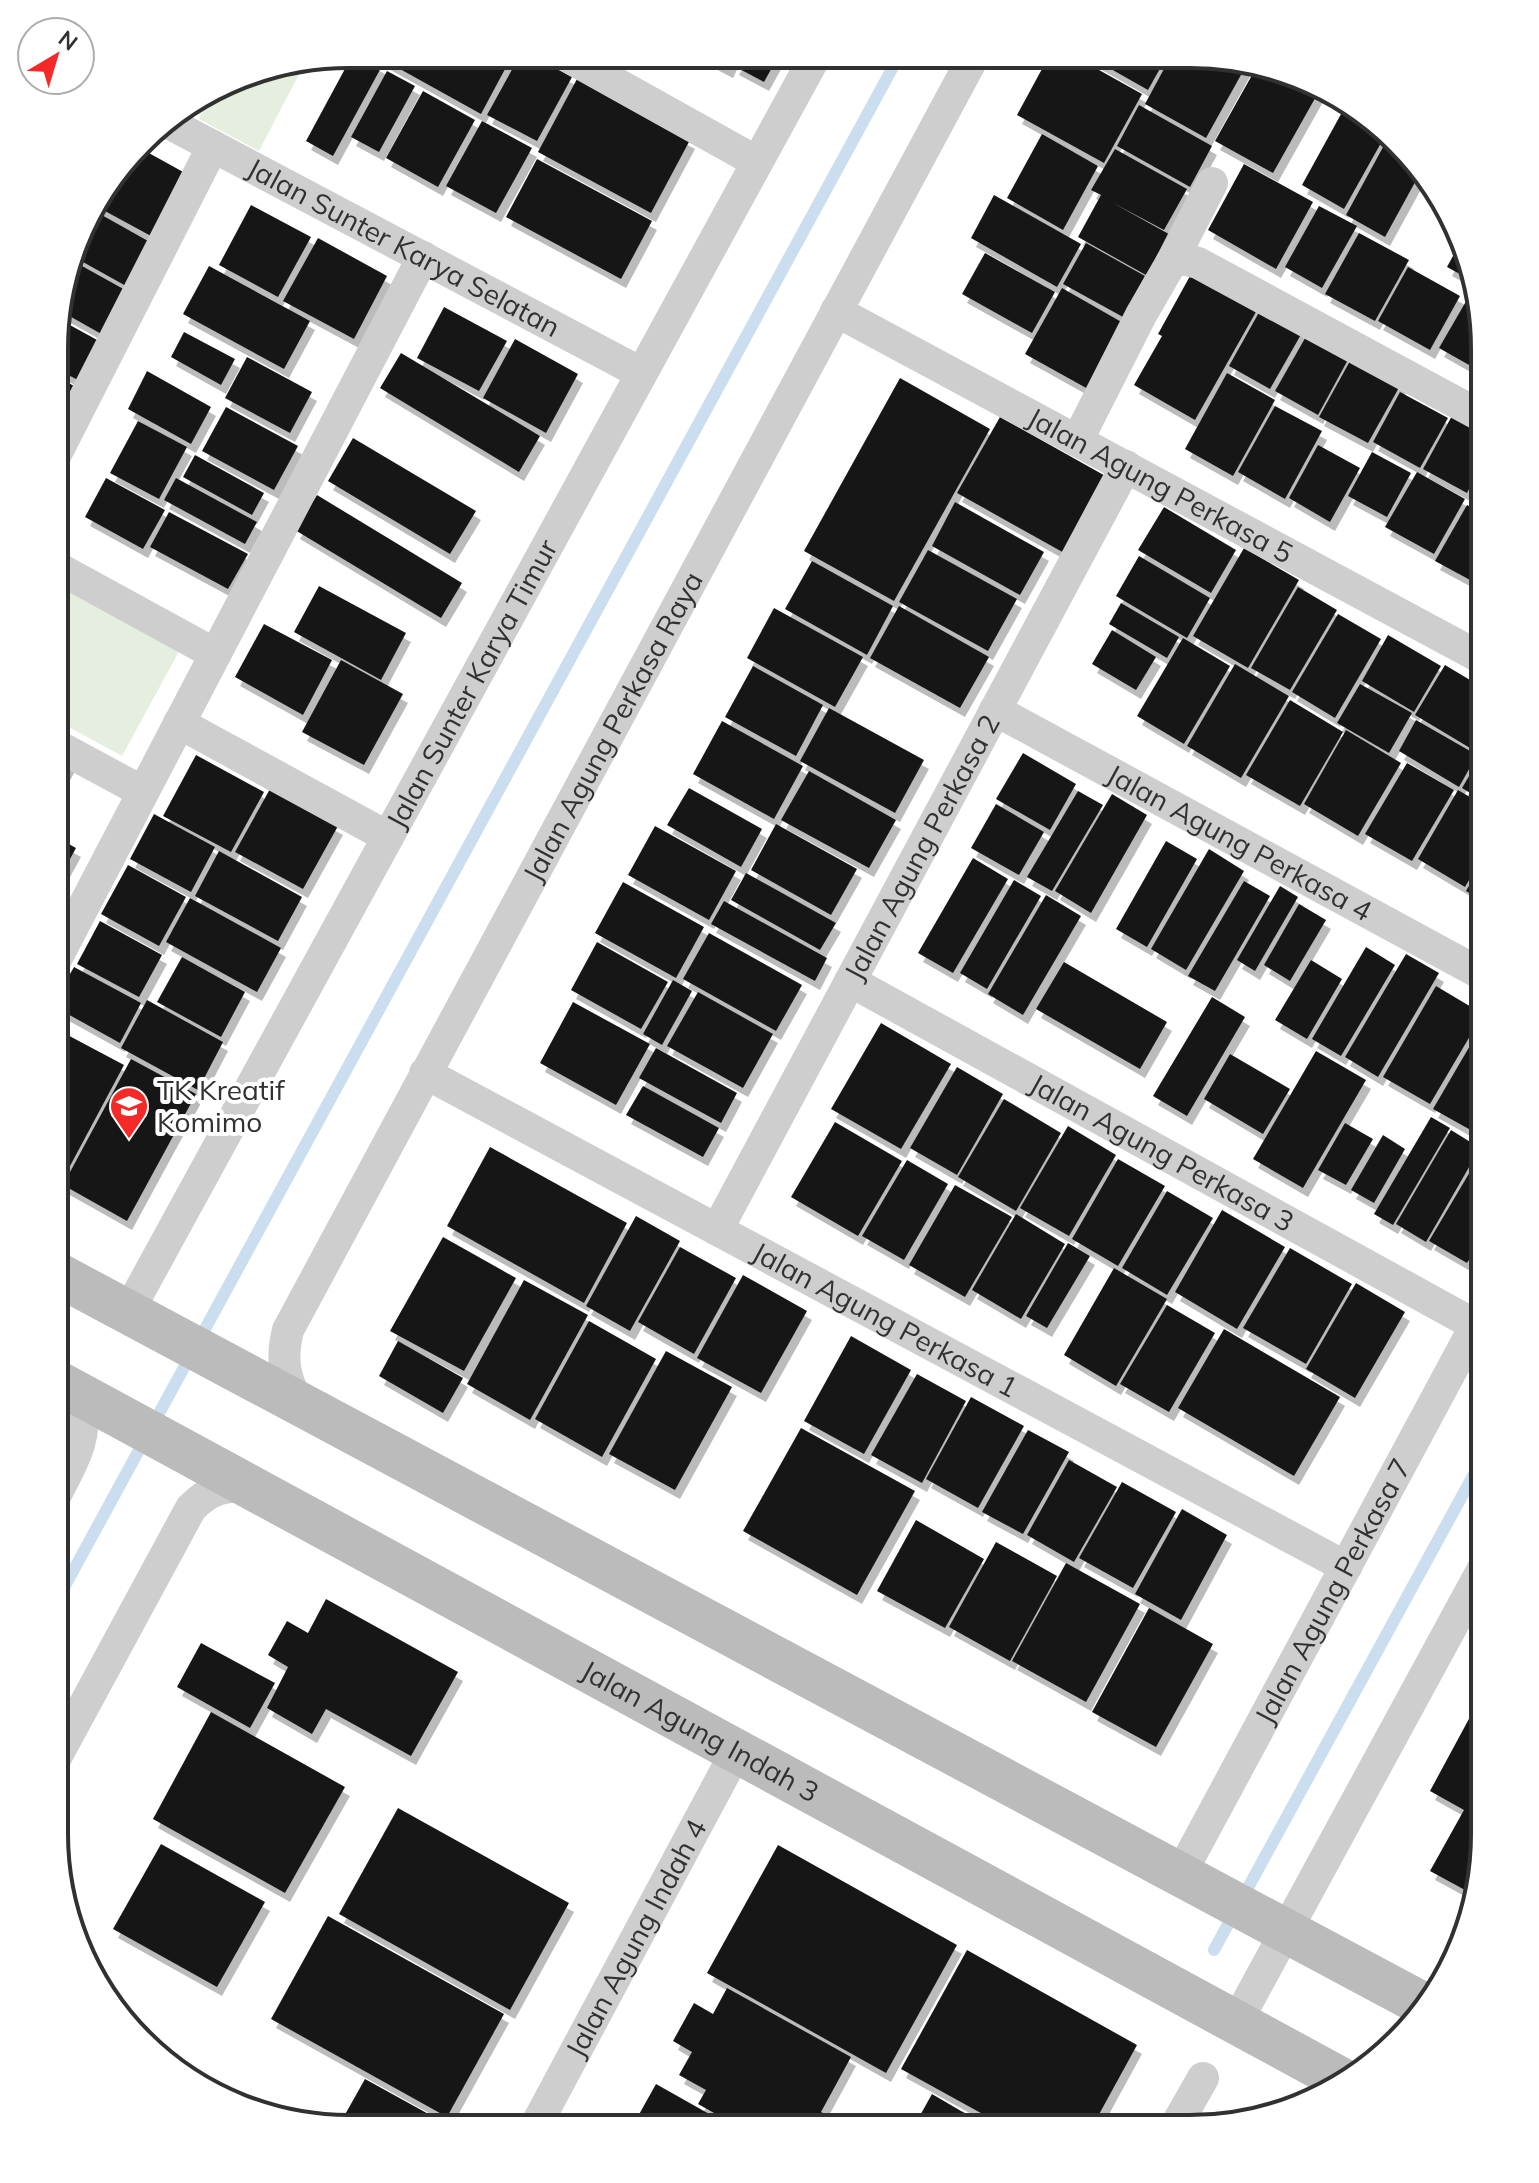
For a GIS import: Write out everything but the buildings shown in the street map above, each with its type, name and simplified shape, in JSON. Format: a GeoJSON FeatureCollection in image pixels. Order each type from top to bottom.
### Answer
{"type":"FeatureCollection","features":[{"type":"Feature","properties":{"kind":"street","name":"Jalan Sunter Karya Timur"},"geometry":{"type":"LineString","coordinates":[[128,1312],[809,68]]}},
{"type":"Feature","properties":{"kind":"street","name":"Jalan Agung Perkasa Raya"},"geometry":{"type":"LineString","coordinates":[[298,1402],[288,1386],[283,1368],[288,1330],[967,68]]}},
{"type":"Feature","properties":{"kind":"street"},"geometry":{"type":"LineString","coordinates":[[590,69],[757,162]]}},
{"type":"Feature","properties":{"kind":"street","name":"Jalan Sunter Karya Selatan"},"geometry":{"type":"LineString","coordinates":[[177,127],[641,373]]}},
{"type":"Feature","properties":{"kind":"street"},"geometry":{"type":"LineString","coordinates":[[68,430],[213,146]]}},
{"type":"Feature","properties":{"kind":"street"},"geometry":{"type":"LineString","coordinates":[[1077,441],[1212,183]]}},
{"type":"Feature","properties":{"kind":"street"},"geometry":{"type":"LineString","coordinates":[[68,936],[423,257]]}},
{"type":"Feature","properties":{"kind":"street"},"geometry":{"type":"LineString","coordinates":[[1171,263],[1183,259],[1198,263],[1471,410]]}},
{"type":"Feature","properties":{"kind":"street","name":"Jalan Agung Perkasa 5"},"geometry":{"type":"LineString","coordinates":[[836,311],[1471,652]]}},
{"type":"Feature","properties":{"kind":"street","name":"Jalan Agung Perkasa 2"},"geometry":{"type":"LineString","coordinates":[[717,1230],[1126,466]]}},
{"type":"Feature","properties":{"kind":"street"},"geometry":{"type":"LineString","coordinates":[[68,574],[215,654]]}},
{"type":"Feature","properties":{"kind":"street","name":"Jalan Agung Perkasa 4"},"geometry":{"type":"LineString","coordinates":[[995,710],[1471,968]]}},
{"type":"Feature","properties":{"kind":"street"},"geometry":{"type":"LineString","coordinates":[[179,723],[388,837]]}},
{"type":"Feature","properties":{"kind":"street"},"geometry":{"type":"LineString","coordinates":[[68,751],[143,792]]}},
{"type":"Feature","properties":{"kind":"street","name":"Jalan Agung Perkasa 3"},"geometry":{"type":"LineString","coordinates":[[850,981],[1470,1312]]}},
{"type":"Feature","properties":{"kind":"street","name":"Jalan Agung Perkasa 1"},"geometry":{"type":"LineString","coordinates":[[425,1073],[1346,1567]]}},
{"type":"Feature","properties":{"kind":"street"},"geometry":{"type":"LineString","coordinates":[[68,1280],[1416,2001]]}},
{"type":"Feature","properties":{"kind":"street","name":"Jalan Agung Perkasa 7"},"geometry":{"type":"LineString","coordinates":[[1188,1877],[1346,1567],[1470,1335]]}},
{"type":"Feature","properties":{"kind":"street"},"geometry":{"type":"LineString","coordinates":[[68,1388],[85,1420],[81,1443],[68,1470]]}},
{"type":"Feature","properties":{"kind":"street","name":"Jalan Agung Indah 3"},"geometry":{"type":"LineString","coordinates":[[68,1388],[1334,2075]]}},
{"type":"Feature","properties":{"kind":"street"},"geometry":{"type":"LineString","coordinates":[[68,1735],[191,1508],[212,1490],[226,1486],[255,1488]]}},
{"type":"Feature","properties":{"kind":"street"},"geometry":{"type":"LineString","coordinates":[[1236,2023],[1276,1925],[1470,1591]]}},
{"type":"Feature","properties":{"kind":"street","name":"Jalan Agung Indah 4"},"geometry":{"type":"LineString","coordinates":[[541,2115],[737,1750]]}},
{"type":"Feature","properties":{"kind":"street"},"geometry":{"type":"LineString","coordinates":[[1182,2115],[1203,2078]]}},
{"type":"Feature","properties":{"kind":"green space"},"geometry":{"type":"Polygon","coordinates":[[[300,72],[259,151],[199,119],[205,108],[241,89],[300,72]]]}},
{"type":"Feature","properties":{"kind":"green space"},"geometry":{"type":"Polygon","coordinates":[[[68,584],[182,646],[122,756],[68,727],[68,584]]]}},
{"type":"Feature","properties":{"kind":"waterway"},"geometry":{"type":"LineString","coordinates":[[68,1580],[892,68]]}},
{"type":"Feature","properties":{"kind":"waterway"},"geometry":{"type":"LineString","coordinates":[[1214,1950],[1470,1481]]}},
{"type":"Feature","properties":{"kind":"place","name":"TK Kreatif Komimo"},"geometry":{"type":"Point","coordinates":[129,1140]}}]}
